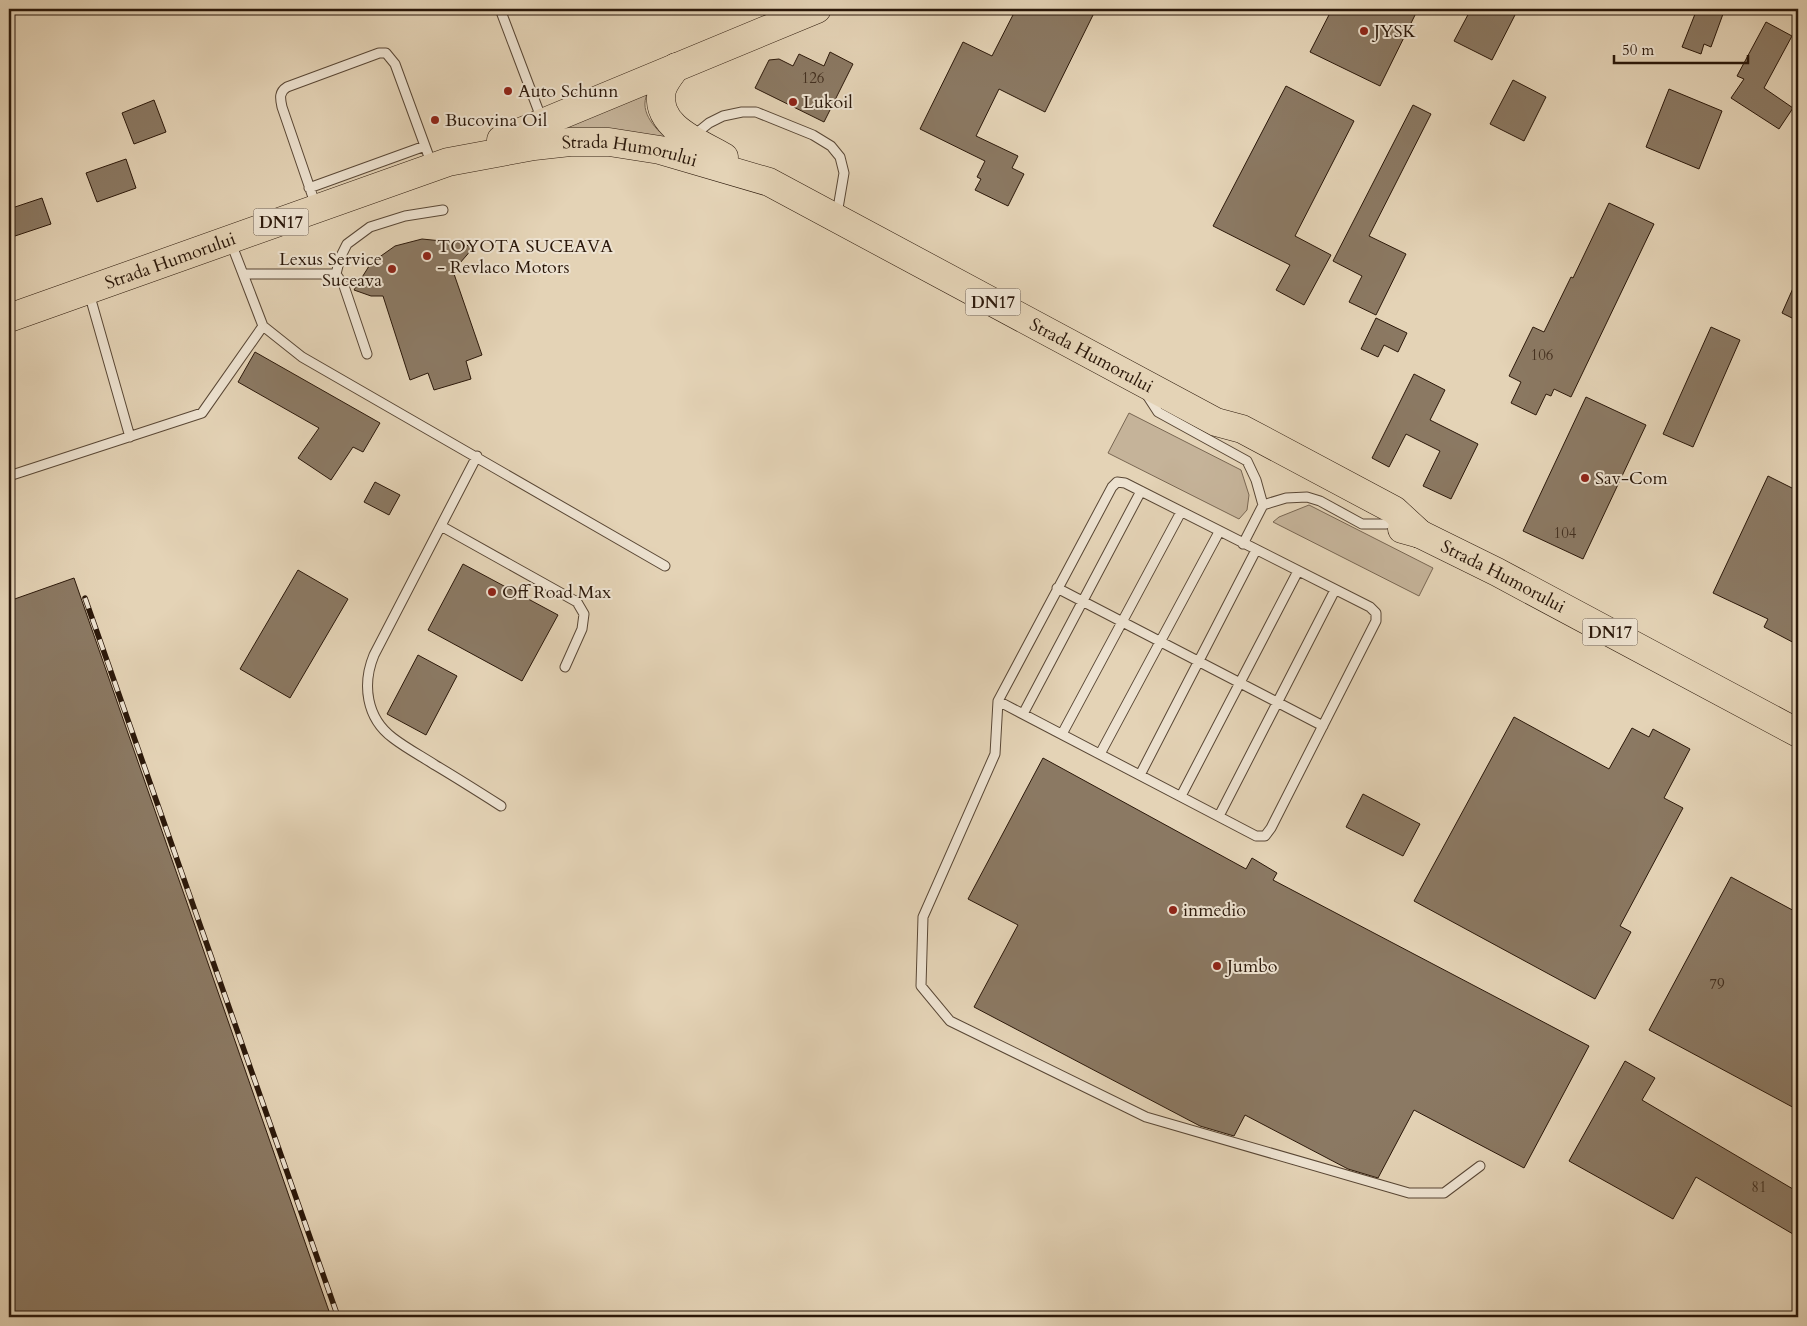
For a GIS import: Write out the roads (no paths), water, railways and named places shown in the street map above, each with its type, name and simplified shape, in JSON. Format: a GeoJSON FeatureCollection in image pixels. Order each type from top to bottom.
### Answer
{"type":"FeatureCollection","features":[{"type":"Feature","properties":{"kind":"main road"},"geometry":{"type":"LineString","coordinates":[[436,158],[543,123],[818,9]]}},
{"type":"Feature","properties":{"kind":"main road"},"geometry":{"type":"LineString","coordinates":[[676,67],[662,90],[661,101],[663,110],[673,126],[690,138],[769,182]]}},
{"type":"Feature","properties":{"kind":"main road","name":"Strada Humorului"},"geometry":{"type":"LineString","coordinates":[[9,318],[230,240],[313,199],[436,158],[570,142],[609,142],[660,150],[769,182],[1216,422],[1242,429],[1394,510],[1420,534]]}},
{"type":"Feature","properties":{"kind":"main road","name":"Strada Humorului"},"geometry":{"type":"LineString","coordinates":[[1216,422],[1240,445],[1386,524],[1420,534],[1497,572],[1798,733]]}},
{"type":"Feature","properties":{"kind":"lane"},"geometry":{"type":"LineString","coordinates":[[500,9],[543,123]]}},
{"type":"Feature","properties":{"kind":"lane"},"geometry":{"type":"LineString","coordinates":[[313,199],[282,107],[280,95],[282,90],[379,53],[386,53],[392,59],[436,158]]}},
{"type":"Feature","properties":{"kind":"lane"},"geometry":{"type":"LineString","coordinates":[[690,138],[723,116],[742,112],[756,112],[813,135],[831,146],[840,157],[844,173],[836,219]]}},
{"type":"Feature","properties":{"kind":"lane"},"geometry":{"type":"LineString","coordinates":[[368,354],[344,286],[336,274],[340,258],[347,244],[370,227],[405,216],[443,210]]}},
{"type":"Feature","properties":{"kind":"lane"},"geometry":{"type":"LineString","coordinates":[[230,240],[263,326],[302,357],[477,456],[665,566]]}},
{"type":"Feature","properties":{"kind":"lane"},"geometry":{"type":"LineString","coordinates":[[244,274],[336,274]]}},
{"type":"Feature","properties":{"kind":"lane"},"geometry":{"type":"LineString","coordinates":[[88,290],[130,437]]}},
{"type":"Feature","properties":{"kind":"lane"},"geometry":{"type":"LineString","coordinates":[[9,476],[202,413],[263,326]]}},
{"type":"Feature","properties":{"kind":"lane"},"geometry":{"type":"LineString","coordinates":[[1138,379],[1158,412],[1247,461],[1256,480],[1263,505],[1243,544]]}},
{"type":"Feature","properties":{"kind":"lane"},"geometry":{"type":"LineString","coordinates":[[477,456],[369,666],[367,690],[369,702],[378,722],[392,738],[501,806]]}},
{"type":"Feature","properties":{"kind":"lane"},"geometry":{"type":"LineString","coordinates":[[998,701],[1256,836],[1264,836],[1270,828],[1376,621],[1376,613],[1370,607],[1124,483],[1118,482],[1112,487],[998,701],[995,754],[923,917],[921,986],[950,1021],[1146,1117],[1409,1193],[1444,1193],[1480,1166]]}},
{"type":"Feature","properties":{"kind":"lane"},"geometry":{"type":"LineString","coordinates":[[1023,714],[1140,491]]}},
{"type":"Feature","properties":{"kind":"lane"},"geometry":{"type":"LineString","coordinates":[[1263,505],[1286,498],[1307,497],[1320,501],[1362,524],[1386,524]]}},
{"type":"Feature","properties":{"kind":"lane"},"geometry":{"type":"LineString","coordinates":[[1062,734],[1181,512]]}},
{"type":"Feature","properties":{"kind":"lane"},"geometry":{"type":"LineString","coordinates":[[441,526],[577,602],[584,614],[582,629],[565,667]]}},
{"type":"Feature","properties":{"kind":"lane"},"geometry":{"type":"LineString","coordinates":[[1100,754],[1219,532]]}},
{"type":"Feature","properties":{"kind":"lane"},"geometry":{"type":"LineString","coordinates":[[1140,775],[1256,550]]}},
{"type":"Feature","properties":{"kind":"lane"},"geometry":{"type":"LineString","coordinates":[[1181,796],[1298,571]]}},
{"type":"Feature","properties":{"kind":"lane"},"geometry":{"type":"LineString","coordinates":[[1057,588],[1323,726]]}},
{"type":"Feature","properties":{"kind":"lane"},"geometry":{"type":"LineString","coordinates":[[1219,816],[1335,590]]}},
{"type":"Feature","properties":{"kind":"railway"},"geometry":{"type":"LineString","coordinates":[[85,598],[338,1317]]}},
{"type":"Feature","properties":{"kind":"place","name":"JYSK"},"geometry":{"type":"Point","coordinates":[1364,31]}},
{"type":"Feature","properties":{"kind":"place","name":"Auto Schunn"},"geometry":{"type":"Point","coordinates":[508,91]}},
{"type":"Feature","properties":{"kind":"place","name":"Lukoil"},"geometry":{"type":"Point","coordinates":[793,102]}},
{"type":"Feature","properties":{"kind":"place","name":"Bucovina Oil"},"geometry":{"type":"Point","coordinates":[435,120]}},
{"type":"Feature","properties":{"kind":"place","name":"TOYOTA SUCEAVA - Revlaco Motors"},"geometry":{"type":"Point","coordinates":[427,256]}},
{"type":"Feature","properties":{"kind":"place","name":"Lexus Service Suceava"},"geometry":{"type":"Point","coordinates":[392,269]}},
{"type":"Feature","properties":{"kind":"place","name":"Sav-Com"},"geometry":{"type":"Point","coordinates":[1585,478]}},
{"type":"Feature","properties":{"kind":"place","name":"Off Road Max"},"geometry":{"type":"Point","coordinates":[492,592]}},
{"type":"Feature","properties":{"kind":"place","name":"inmedio"},"geometry":{"type":"Point","coordinates":[1173,910]}},
{"type":"Feature","properties":{"kind":"place","name":"Jumbo"},"geometry":{"type":"Point","coordinates":[1217,966]}}]}
